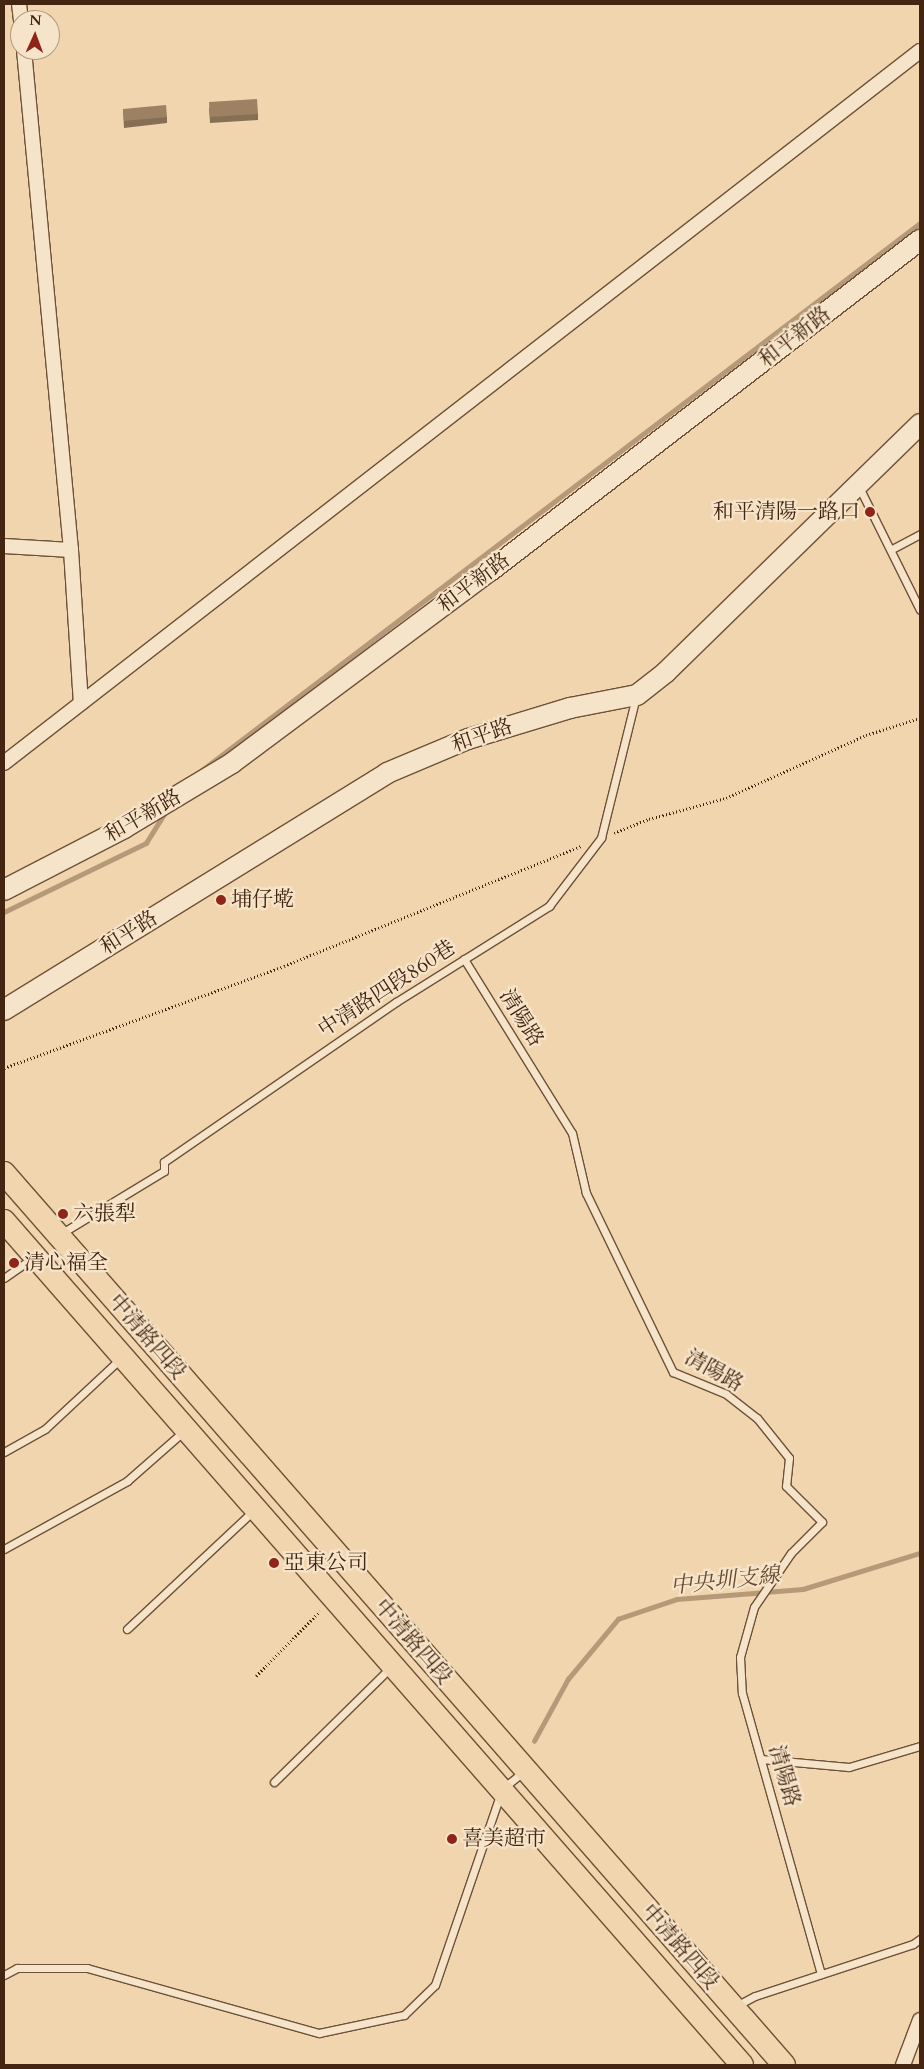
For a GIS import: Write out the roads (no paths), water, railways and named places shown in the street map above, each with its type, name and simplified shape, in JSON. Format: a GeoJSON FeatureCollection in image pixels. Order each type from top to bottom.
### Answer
{"type":"FeatureCollection","features":[{"type":"Feature","properties":{"kind":"main road","name":"中清路四段"},"geometry":{"type":"LineString","coordinates":[[4,1173],[784,2065]]}},
{"type":"Feature","properties":{"kind":"main road","name":"中清路四段"},"geometry":{"type":"LineString","coordinates":[[4,1221],[502,1788],[742,2065]]}},
{"type":"Feature","properties":{"kind":"main road"},"geometry":{"type":"LineString","coordinates":[[95,1325],[118,1304]]}},
{"type":"Feature","properties":{"kind":"street"},"geometry":{"type":"LineString","coordinates":[[4,763],[920,51]]}},
{"type":"Feature","properties":{"kind":"street"},"geometry":{"type":"LineString","coordinates":[[25,60],[71,550],[81,703]]}},
{"type":"Feature","properties":{"kind":"street","name":"和平新路"},"geometry":{"type":"LineString","coordinates":[[4,890],[124,828],[232,763],[490,571],[920,240]]}},
{"type":"Feature","properties":{"kind":"street","name":"和平路"},"geometry":{"type":"LineString","coordinates":[[4,1010],[387,773],[468,739],[570,708],[637,695],[666,672],[920,424]]}},
{"type":"Feature","properties":{"kind":"street"},"geometry":{"type":"LineString","coordinates":[[4,546],[71,550]]}},
{"type":"Feature","properties":{"kind":"street"},"geometry":{"type":"LineString","coordinates":[[903,2065],[920,2020]]}},
{"type":"Feature","properties":{"kind":"lane"},"geometry":{"type":"LineString","coordinates":[[858,484],[892,549],[920,610]]}},
{"type":"Feature","properties":{"kind":"lane"},"geometry":{"type":"LineString","coordinates":[[892,549],[920,534]]}},
{"type":"Feature","properties":{"kind":"lane","name":"中清路四段860巷"},"geometry":{"type":"LineString","coordinates":[[58,1235],[164,1172],[164,1162],[396,1002],[549,906],[601,838],[637,695]]}},
{"type":"Feature","properties":{"kind":"lane","name":"清陽路"},"geometry":{"type":"LineString","coordinates":[[464,959],[572,1134],[586,1193],[673,1372],[726,1394],[756,1418],[789,1458],[786,1486],[822,1522],[791,1553],[754,1608],[740,1657],[742,1693],[821,1974]]}},
{"type":"Feature","properties":{"kind":"lane"},"geometry":{"type":"LineString","coordinates":[[4,1278],[35,1256]]}},
{"type":"Feature","properties":{"kind":"lane"},"geometry":{"type":"LineString","coordinates":[[4,1452],[45,1429],[123,1356]]}},
{"type":"Feature","properties":{"kind":"lane"},"geometry":{"type":"LineString","coordinates":[[4,1549],[127,1481],[187,1429]]}},
{"type":"Feature","properties":{"kind":"lane"},"geometry":{"type":"LineString","coordinates":[[127,1629],[256,1508]]}},
{"type":"Feature","properties":{"kind":"lane"},"geometry":{"type":"LineString","coordinates":[[274,1782],[394,1665]]}},
{"type":"Feature","properties":{"kind":"lane"},"geometry":{"type":"LineString","coordinates":[[761,1759],[849,1767],[920,1746]]}},
{"type":"Feature","properties":{"kind":"lane"},"geometry":{"type":"LineString","coordinates":[[4,1975],[17,1968],[87,1968],[319,2033],[404,2016],[435,1985],[502,1788],[526,1770]]}},
{"type":"Feature","properties":{"kind":"lane"},"geometry":{"type":"LineString","coordinates":[[733,2007],[755,1996],[920,1939]]}},
{"type":"Feature","properties":{"kind":"waterway"},"geometry":{"type":"LineString","coordinates":[[202,770],[920,223]]}},
{"type":"Feature","properties":{"kind":"waterway"},"geometry":{"type":"LineString","coordinates":[[4,912],[146,843],[165,813]]}},
{"type":"Feature","properties":{"kind":"waterway","name":"中央圳支線"},"geometry":{"type":"LineString","coordinates":[[534,1741],[568,1679],[618,1619],[677,1599],[803,1589],[920,1553]]}},
{"type":"Feature","properties":{"kind":"place","name":"和平清陽一路口"},"geometry":{"type":"Point","coordinates":[870,512]}},
{"type":"Feature","properties":{"kind":"place","name":"埔仔墘"},"geometry":{"type":"Point","coordinates":[221,900]}},
{"type":"Feature","properties":{"kind":"place","name":"六張犁"},"geometry":{"type":"Point","coordinates":[63,1214]}},
{"type":"Feature","properties":{"kind":"place","name":"清心福全"},"geometry":{"type":"Point","coordinates":[14,1263]}},
{"type":"Feature","properties":{"kind":"place","name":"亞東公司"},"geometry":{"type":"Point","coordinates":[274,1563]}},
{"type":"Feature","properties":{"kind":"place","name":"喜美超市"},"geometry":{"type":"Point","coordinates":[452,1839]}}]}
